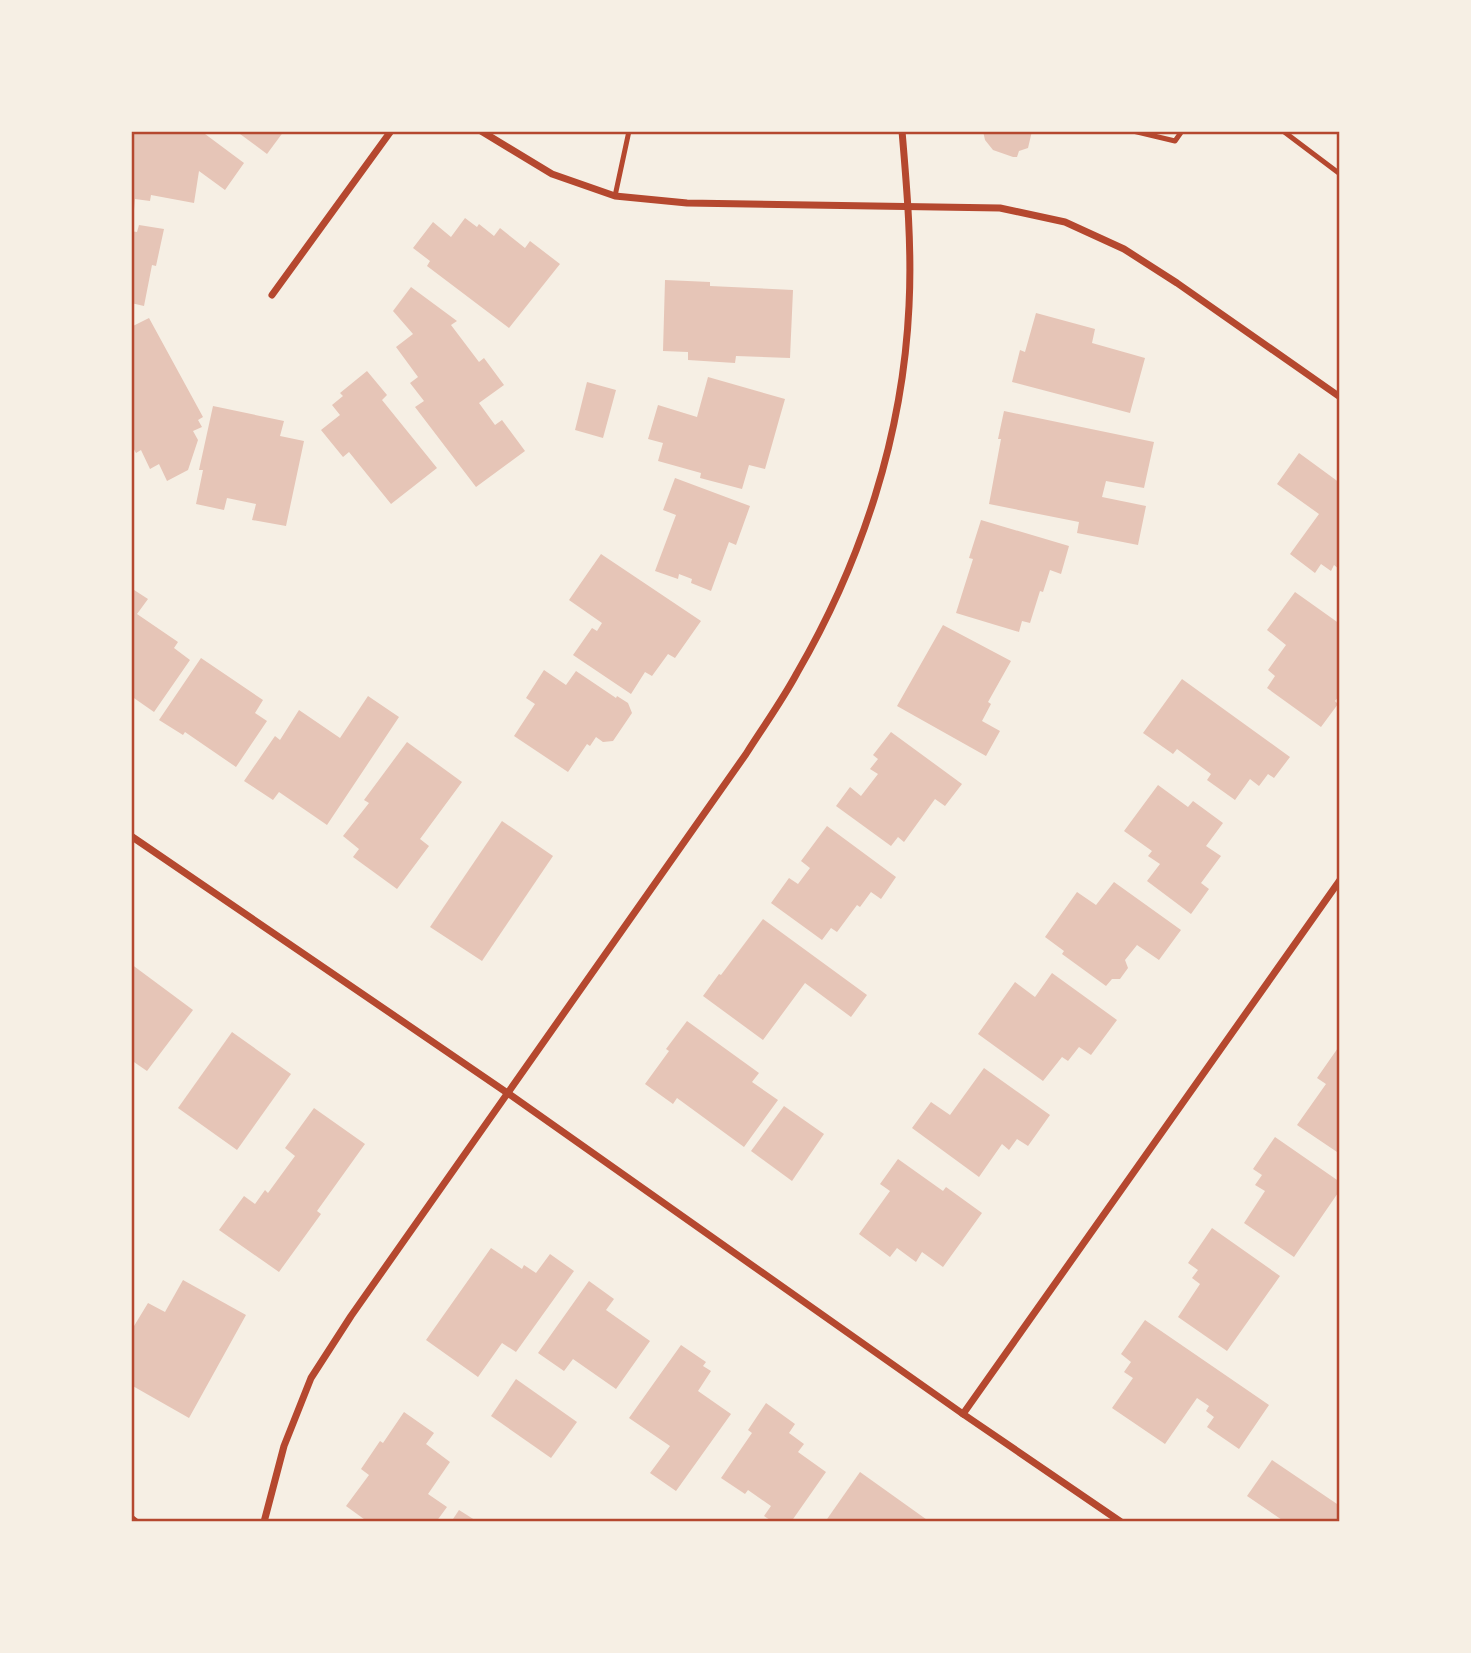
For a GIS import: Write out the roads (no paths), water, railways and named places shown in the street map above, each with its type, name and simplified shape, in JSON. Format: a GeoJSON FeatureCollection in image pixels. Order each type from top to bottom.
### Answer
{"type":"FeatureCollection","features":[{"type":"Feature","properties":{"kind":"street"},"geometry":{"type":"LineString","coordinates":[[272,295],[391,131]]}},
{"type":"Feature","properties":{"kind":"street"},"geometry":{"type":"LineString","coordinates":[[481,131],[552,174],[615,197],[687,203],[1000,208],[1065,222],[1124,249],[1340,397]]}},
{"type":"Feature","properties":{"kind":"street"},"geometry":{"type":"LineString","coordinates":[[264,1522],[284,1446],[311,1378],[746,754],[798,673],[844,582],[877,493],[899,403],[909,306],[908,207],[902,131]]}},
{"type":"Feature","properties":{"kind":"street"},"geometry":{"type":"LineString","coordinates":[[131,836],[509,1094],[1121,1522]]}},
{"type":"Feature","properties":{"kind":"street"},"geometry":{"type":"LineString","coordinates":[[964,1414],[1340,880]]}},
{"type":"Feature","properties":{"kind":"street"},"geometry":{"type":"LineString","coordinates":[[131,1518],[136,1522]]}},
{"type":"Feature","properties":{"kind":"lane"},"geometry":{"type":"LineString","coordinates":[[615,197],[629,131]]}},
{"type":"Feature","properties":{"kind":"lane"},"geometry":{"type":"LineString","coordinates":[[1133,131],[1175,141],[1182,131]]}},
{"type":"Feature","properties":{"kind":"lane"},"geometry":{"type":"LineString","coordinates":[[1283,131],[1340,174]]}}]}
